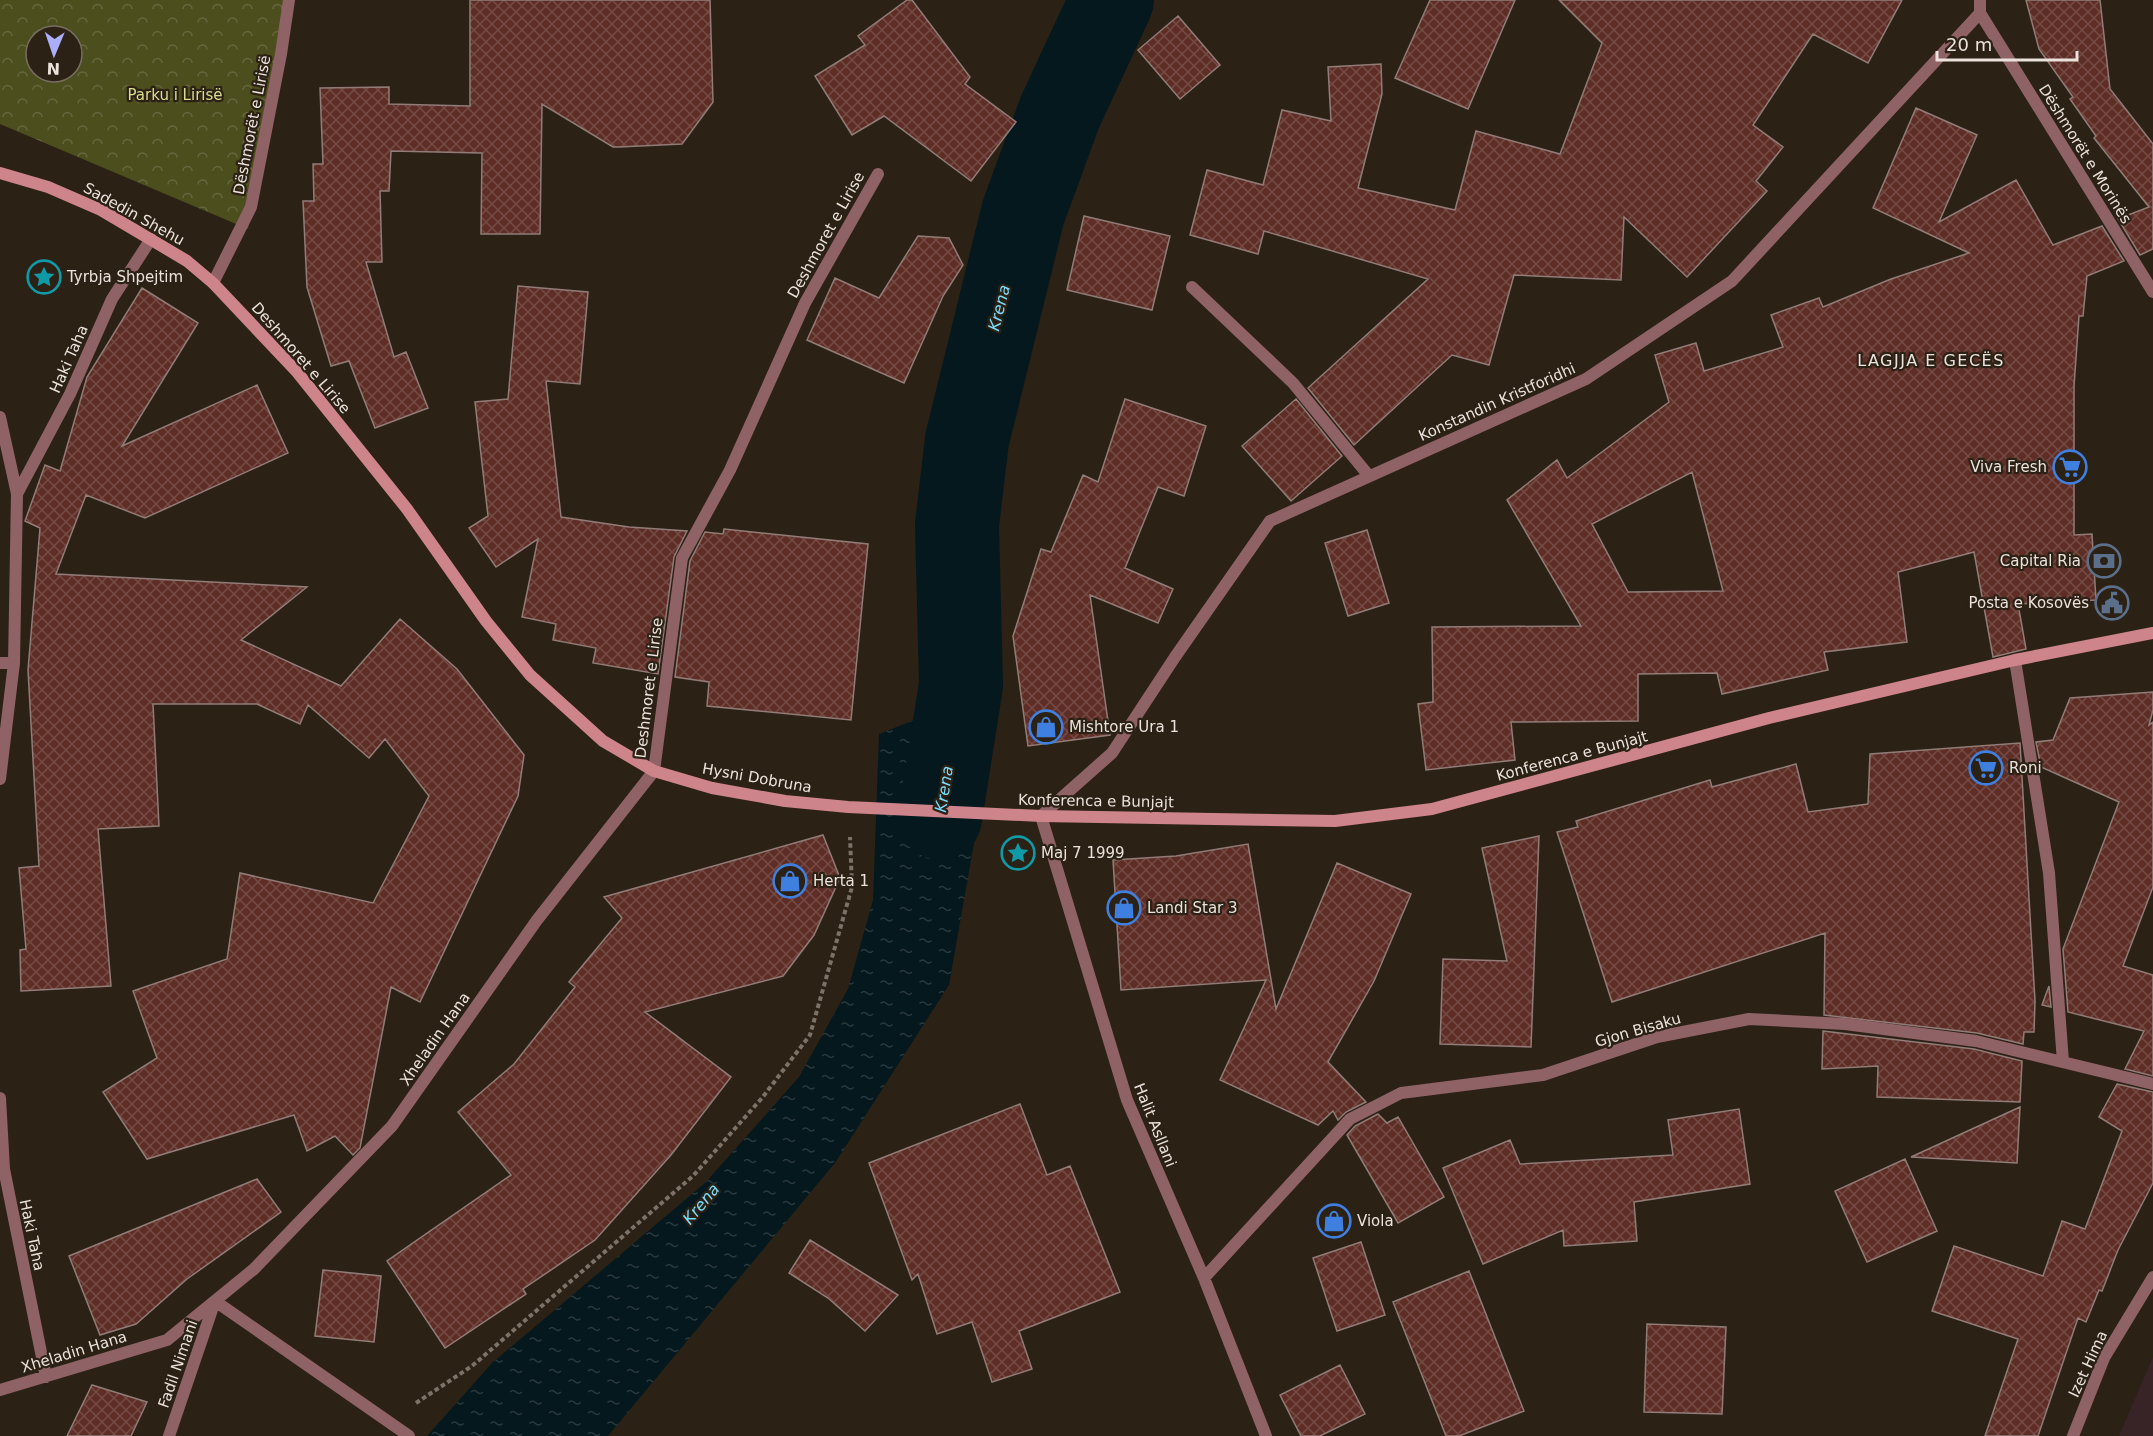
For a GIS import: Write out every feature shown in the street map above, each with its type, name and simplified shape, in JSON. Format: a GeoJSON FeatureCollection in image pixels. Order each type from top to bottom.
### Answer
{"type":"FeatureCollection","features":[{"type":"Feature","properties":{"kind":"street","name":"Dëshmorët e Lirisë"},"geometry":{"type":"LineString","coordinates":[[213,283],[251,207],[281,54],[289,0]]}},
{"type":"Feature","properties":{"kind":"street"},"geometry":{"type":"LineString","coordinates":[[1980,0],[1980,13]]}},
{"type":"Feature","properties":{"kind":"street","name":"Dëshmorët e Morinës"},"geometry":{"type":"LineString","coordinates":[[1980,13],[2153,292]]}},
{"type":"Feature","properties":{"kind":"street","name":"Konstandin Kristforidhi"},"geometry":{"type":"LineString","coordinates":[[1041,816],[1112,753],[1175,657],[1270,521],[1586,379],[1732,281],[1980,13]]}},
{"type":"Feature","properties":{"kind":"street","name":"Sadedin Shehu"},"geometry":{"type":"LineString","coordinates":[[0,173],[48,187],[90,205],[187,261],[213,283]]}},
{"type":"Feature","properties":{"kind":"street","name":"Deshmoret e Lirise"},"geometry":{"type":"LineString","coordinates":[[213,283],[297,372],[407,509],[458,584],[530,675],[603,741],[654,771],[682,558],[730,470],[805,303],[878,174]]}},
{"type":"Feature","properties":{"kind":"street","name":"Haki Taha"},"geometry":{"type":"LineString","coordinates":[[17,494],[70,394],[112,299],[151,239]]}},
{"type":"Feature","properties":{"kind":"street"},"geometry":{"type":"LineString","coordinates":[[1192,287],[1293,383],[1369,476]]}},
{"type":"Feature","properties":{"kind":"street","name":"Haki Taha"},"geometry":{"type":"LineString","coordinates":[[0,417],[17,494],[14,663],[0,779]]}},
{"type":"Feature","properties":{"kind":"street","name":"Konferenca e Bunjajt"},"geometry":{"type":"LineString","coordinates":[[988,813],[1335,821],[1432,809],[1769,718],[2015,660],[2153,633]]}},
{"type":"Feature","properties":{"kind":"street"},"geometry":{"type":"LineString","coordinates":[[2015,660],[2049,873],[2063,1062]]}},
{"type":"Feature","properties":{"kind":"street"},"geometry":{"type":"LineString","coordinates":[[0,663],[14,663]]}},
{"type":"Feature","properties":{"kind":"street","name":"Hysni Dobruna"},"geometry":{"type":"LineString","coordinates":[[654,771],[712,788],[785,801],[853,807],[988,813]]}},
{"type":"Feature","properties":{"kind":"street","name":"Xheladin Hana"},"geometry":{"type":"LineString","coordinates":[[0,1390],[167,1340],[254,1269],[392,1126],[537,920],[654,771]]}},
{"type":"Feature","properties":{"kind":"street","name":"Halit Asllani"},"geometry":{"type":"LineString","coordinates":[[1041,816],[1127,1100],[1204,1278],[1266,1436]]}},
{"type":"Feature","properties":{"kind":"street","name":"Gjon Bisaku"},"geometry":{"type":"LineString","coordinates":[[1204,1278],[1350,1119],[1401,1093],[1543,1076],[1657,1037],[1749,1019],[1845,1024],[1965,1040],[2153,1084]]}},
{"type":"Feature","properties":{"kind":"street","name":"Haki Taha"},"geometry":{"type":"LineString","coordinates":[[0,1098],[4,1169],[46,1377]]}},
{"type":"Feature","properties":{"kind":"street","name":"Izet Hima"},"geometry":{"type":"LineString","coordinates":[[2073,1436],[2104,1358],[2153,1276]]}},
{"type":"Feature","properties":{"kind":"street"},"geometry":{"type":"LineString","coordinates":[[215,1301],[409,1436]]}},
{"type":"Feature","properties":{"kind":"street","name":"Fadil Nimani"},"geometry":{"type":"LineString","coordinates":[[169,1436],[215,1301]]}},
{"type":"Feature","properties":{"kind":"path"},"geometry":{"type":"LineString","coordinates":[[390,1421],[472,1366],[693,1176],[762,1098],[810,1035],[852,887],[853,807]]}},
{"type":"Feature","properties":{"kind":"shaded area"},"geometry":{"type":"Polygon","coordinates":[[[2153,1357],[2153,1436],[2119,1436],[2153,1357]]]}},
{"type":"Feature","properties":{"kind":"green space","name":"Parku i Lirisë"},"geometry":{"type":"Polygon","coordinates":[[[0,0],[283,0],[282,43],[248,229],[0,124],[0,0]]]}},
{"type":"Feature","properties":{"kind":"water"},"geometry":{"type":"Polygon","coordinates":[[[1002,685],[949,985],[835,1163],[608,1436],[427,1436],[492,1363],[705,1183],[799,1077],[848,989],[873,900],[879,734],[1002,685]]]}},
{"type":"Feature","properties":{"kind":"building"},"geometry":{"type":"Polygon","coordinates":[[[470,0],[710,0],[713,102],[682,144],[619,147],[613,147],[542,104],[540,234],[481,234],[482,153],[391,151],[389,191],[380,191],[382,262],[366,262],[394,357],[406,352],[428,408],[375,428],[349,361],[331,366],[307,287],[303,201],[314,201],[313,164],[323,164],[320,88],[389,87],[389,104],[470,106],[470,0]]]}},
{"type":"Feature","properties":{"kind":"building"},"geometry":{"type":"Polygon","coordinates":[[[907,0],[912,0],[970,77],[965,84],[1016,122],[971,181],[884,116],[852,135],[815,76],[865,45],[858,36],[907,0]]]}},
{"type":"Feature","properties":{"kind":"building"},"geometry":{"type":"Polygon","coordinates":[[[1430,0],[1515,0],[1468,109],[1395,78],[1430,0]]]}},
{"type":"Feature","properties":{"kind":"building"},"geometry":{"type":"Polygon","coordinates":[[[1559,0],[1902,0],[1868,63],[1813,34],[1753,125],[1783,147],[1756,181],[1767,191],[1687,277],[1624,217],[1621,280],[1514,275],[1489,365],[1452,355],[1354,445],[1308,388],[1428,279],[1264,231],[1258,254],[1190,235],[1207,170],[1263,185],[1282,110],[1331,121],[1328,67],[1381,64],[1382,94],[1358,188],[1455,210],[1476,131],[1560,154],[1602,43],[1559,0]]]}},
{"type":"Feature","properties":{"kind":"building"},"geometry":{"type":"Polygon","coordinates":[[[2026,0],[2100,0],[2110,89],[2153,144],[2153,249],[2140,255],[2118,219],[2149,207],[2094,138],[2096,136],[2070,99],[2073,97],[2039,49],[2026,0]]]}},
{"type":"Feature","properties":{"kind":"building"},"geometry":{"type":"Polygon","coordinates":[[[1178,16],[1220,65],[1180,99],[1138,50],[1178,16]]]}},
{"type":"Feature","properties":{"kind":"building"},"geometry":{"type":"Polygon","coordinates":[[[1916,108],[1977,135],[1939,222],[2016,180],[2053,245],[2102,226],[2124,261],[2087,276],[2083,316],[2079,316],[2074,386],[2074,535],[2092,534],[2096,600],[2018,604],[2026,649],[1993,657],[1974,552],[1898,572],[1907,642],[1824,652],[1828,670],[1722,694],[1717,673],[1638,674],[1638,721],[1511,722],[1515,760],[1426,770],[1418,704],[1433,702],[1432,627],[1581,626],[1507,500],[1557,460],[1567,478],[1669,402],[1655,355],[1696,343],[1704,371],[1783,347],[1771,315],[1819,298],[1823,307],[1891,279],[1969,253],[1873,208],[1916,108]],[[1692,472],[1592,524],[1628,592],[1723,591],[1692,472]]]}},
{"type":"Feature","properties":{"kind":"building"},"geometry":{"type":"Polygon","coordinates":[[[1084,216],[1170,236],[1152,310],[1067,290],[1084,216]]]}},
{"type":"Feature","properties":{"kind":"building"},"geometry":{"type":"Polygon","coordinates":[[[918,236],[949,238],[963,265],[943,296],[904,383],[807,340],[835,278],[879,298],[918,236]]]}},
{"type":"Feature","properties":{"kind":"building"},"geometry":{"type":"Polygon","coordinates":[[[518,286],[588,292],[580,384],[546,381],[561,517],[629,527],[687,531],[674,557],[658,674],[593,663],[596,648],[553,640],[556,624],[522,617],[538,539],[496,567],[469,528],[488,516],[475,402],[508,399],[518,286]]]}},
{"type":"Feature","properties":{"kind":"building"},"geometry":{"type":"Polygon","coordinates":[[[142,288],[198,323],[122,446],[257,385],[288,453],[145,518],[86,495],[56,574],[307,587],[241,640],[341,686],[400,619],[457,669],[524,755],[518,796],[420,1002],[391,987],[360,1148],[353,1155],[335,1136],[307,1151],[294,1115],[147,1159],[103,1092],[157,1058],[133,991],[227,959],[240,873],[373,903],[429,796],[385,739],[369,758],[308,705],[300,724],[257,704],[153,704],[159,826],[98,829],[111,986],[21,991],[20,950],[26,949],[19,868],[39,866],[28,670],[40,528],[25,521],[45,465],[60,471],[87,377],[142,288]]]}},
{"type":"Feature","properties":{"kind":"building"},"geometry":{"type":"Polygon","coordinates":[[[1125,399],[1206,426],[1184,496],[1158,487],[1125,568],[1173,589],[1158,623],[1090,595],[1110,735],[1028,746],[1013,636],[1041,549],[1051,552],[1083,475],[1098,482],[1125,399]]]}},
{"type":"Feature","properties":{"kind":"building"},"geometry":{"type":"Polygon","coordinates":[[[1296,399],[1342,456],[1291,501],[1242,446],[1296,399]]]}},
{"type":"Feature","properties":{"kind":"building"},"geometry":{"type":"Polygon","coordinates":[[[724,529],[868,544],[851,720],[707,706],[709,682],[675,677],[690,561],[705,532],[723,534],[724,529]]]}},
{"type":"Feature","properties":{"kind":"building"},"geometry":{"type":"Polygon","coordinates":[[[1367,530],[1389,603],[1348,616],[1325,543],[1367,530]]]}},
{"type":"Feature","properties":{"kind":"building"},"geometry":{"type":"Polygon","coordinates":[[[2153,692],[2153,710],[2149,725],[2153,722],[2153,887],[2123,966],[2153,975],[2153,1076],[2125,1069],[2144,1031],[2068,1012],[2063,949],[2119,802],[2041,767],[2036,742],[2053,740],[2070,698],[2153,692]]]}},
{"type":"Feature","properties":{"kind":"building"},"geometry":{"type":"Polygon","coordinates":[[[2020,743],[2035,1001],[2034,1032],[2024,1032],[2023,1044],[1977,1033],[1824,1015],[1825,933],[1612,1002],[1557,832],[1578,827],[1576,821],[1710,780],[1712,787],[1796,764],[1808,812],[1868,804],[1870,754],[2020,743]]]}},
{"type":"Feature","properties":{"kind":"building"},"geometry":{"type":"Polygon","coordinates":[[[823,835],[840,878],[814,935],[783,976],[645,1012],[731,1077],[671,1155],[595,1240],[523,1289],[526,1294],[445,1348],[387,1261],[511,1175],[458,1112],[514,1064],[575,987],[569,982],[622,918],[604,897],[823,835]]]}},
{"type":"Feature","properties":{"kind":"building"},"geometry":{"type":"Polygon","coordinates":[[[1539,836],[1531,1047],[1440,1044],[1443,959],[1507,961],[1482,848],[1539,836]]]}},
{"type":"Feature","properties":{"kind":"building"},"geometry":{"type":"Polygon","coordinates":[[[1248,844],[1276,1009],[1337,863],[1411,894],[1374,981],[1328,1062],[1366,1102],[1346,1112],[1338,1120],[1333,1111],[1318,1125],[1220,1080],[1266,980],[1121,990],[1113,860],[1176,856],[1248,844]]]}},
{"type":"Feature","properties":{"kind":"building"},"geometry":{"type":"Polygon","coordinates":[[[2049,986],[2051,1007],[2042,1005],[2049,986]]]}},
{"type":"Feature","properties":{"kind":"building"},"geometry":{"type":"Polygon","coordinates":[[[1823,1031],[1974,1049],[2022,1061],[2020,1102],[1877,1097],[1878,1066],[1822,1069],[1823,1031]]]}},
{"type":"Feature","properties":{"kind":"building"},"geometry":{"type":"Polygon","coordinates":[[[2117,1084],[2153,1092],[2153,1183],[2118,1250],[2102,1291],[2099,1290],[2086,1322],[2078,1318],[2038,1436],[1985,1436],[2018,1339],[1932,1311],[1954,1246],[2043,1276],[2062,1221],[2085,1229],[2122,1131],[2099,1117],[2117,1084]]]}},
{"type":"Feature","properties":{"kind":"building"},"geometry":{"type":"Polygon","coordinates":[[[1020,1104],[1047,1175],[1070,1166],[1120,1292],[1019,1331],[1032,1369],[992,1382],[972,1322],[937,1334],[918,1274],[912,1280],[869,1163],[1020,1104]]]}},
{"type":"Feature","properties":{"kind":"building"},"geometry":{"type":"Polygon","coordinates":[[[2020,1107],[2017,1163],[1911,1157],[2020,1107]]]}},
{"type":"Feature","properties":{"kind":"building"},"geometry":{"type":"Polygon","coordinates":[[[1739,1109],[1750,1184],[1634,1202],[1637,1241],[1564,1246],[1563,1230],[1483,1264],[1443,1168],[1510,1140],[1520,1164],[1673,1155],[1668,1120],[1739,1109]]]}},
{"type":"Feature","properties":{"kind":"building"},"geometry":{"type":"Polygon","coordinates":[[[1378,1114],[1387,1123],[1398,1117],[1444,1197],[1398,1223],[1347,1135],[1355,1126],[1378,1114]]]}},
{"type":"Feature","properties":{"kind":"building"},"geometry":{"type":"Polygon","coordinates":[[[1905,1159],[1937,1231],[1867,1262],[1835,1191],[1905,1159]]]}},
{"type":"Feature","properties":{"kind":"building"},"geometry":{"type":"Polygon","coordinates":[[[257,1179],[281,1212],[187,1279],[136,1324],[100,1335],[69,1256],[257,1179]]]}},
{"type":"Feature","properties":{"kind":"building"},"geometry":{"type":"Polygon","coordinates":[[[810,1240],[898,1295],[865,1331],[828,1298],[789,1273],[810,1240]]]}},
{"type":"Feature","properties":{"kind":"building"},"geometry":{"type":"Polygon","coordinates":[[[1361,1242],[1385,1315],[1337,1331],[1313,1258],[1361,1242]]]}},
{"type":"Feature","properties":{"kind":"building"},"geometry":{"type":"Polygon","coordinates":[[[323,1270],[381,1276],[374,1342],[315,1336],[323,1270]]]}},
{"type":"Feature","properties":{"kind":"building"},"geometry":{"type":"Polygon","coordinates":[[[1469,1271],[1524,1411],[1459,1436],[1446,1436],[1393,1302],[1469,1271]]]}},
{"type":"Feature","properties":{"kind":"building"},"geometry":{"type":"Polygon","coordinates":[[[1647,1324],[1726,1327],[1722,1414],[1644,1412],[1647,1324]]]}},
{"type":"Feature","properties":{"kind":"building"},"geometry":{"type":"Polygon","coordinates":[[[1340,1365],[1365,1414],[1320,1436],[1301,1436],[1280,1395],[1340,1365]]]}},
{"type":"Feature","properties":{"kind":"building"},"geometry":{"type":"Polygon","coordinates":[[[92,1385],[147,1402],[131,1436],[67,1436],[92,1385]]]}},
{"type":"Feature","properties":{"kind":"waterway","name":"Krena"},"geometry":{"type":"LineString","coordinates":[[940,818],[961,685],[957,525],[967,440],[1023,213],[1060,112],[1112,0]]}},
{"type":"Feature","properties":{"kind":"place","name":"Tyrbja Shpejtim"},"geometry":{"type":"Point","coordinates":[44,277]}},
{"type":"Feature","properties":{"kind":"place","name":"Viva Fresh"},"geometry":{"type":"Point","coordinates":[2070,467]}},
{"type":"Feature","properties":{"kind":"place","name":"Capital Ria"},"geometry":{"type":"Point","coordinates":[2104,561]}},
{"type":"Feature","properties":{"kind":"place","name":"Posta e Kosovës"},"geometry":{"type":"Point","coordinates":[2112,603]}},
{"type":"Feature","properties":{"kind":"place","name":"Mishtore Ura 1"},"geometry":{"type":"Point","coordinates":[1046,727]}},
{"type":"Feature","properties":{"kind":"place","name":"Roni"},"geometry":{"type":"Point","coordinates":[1986,768]}},
{"type":"Feature","properties":{"kind":"place","name":"Maj 7 1999"},"geometry":{"type":"Point","coordinates":[1018,853]}},
{"type":"Feature","properties":{"kind":"place","name":"Herta 1"},"geometry":{"type":"Point","coordinates":[790,881]}},
{"type":"Feature","properties":{"kind":"place","name":"Landi Star 3"},"geometry":{"type":"Point","coordinates":[1124,908]}},
{"type":"Feature","properties":{"kind":"place","name":"Viola"},"geometry":{"type":"Point","coordinates":[1334,1221]}},
{"type":"Feature","properties":{"kind":"district","name":"LAGJJA E GECËS"},"geometry":{"type":"Point","coordinates":[1931,360]}}]}
